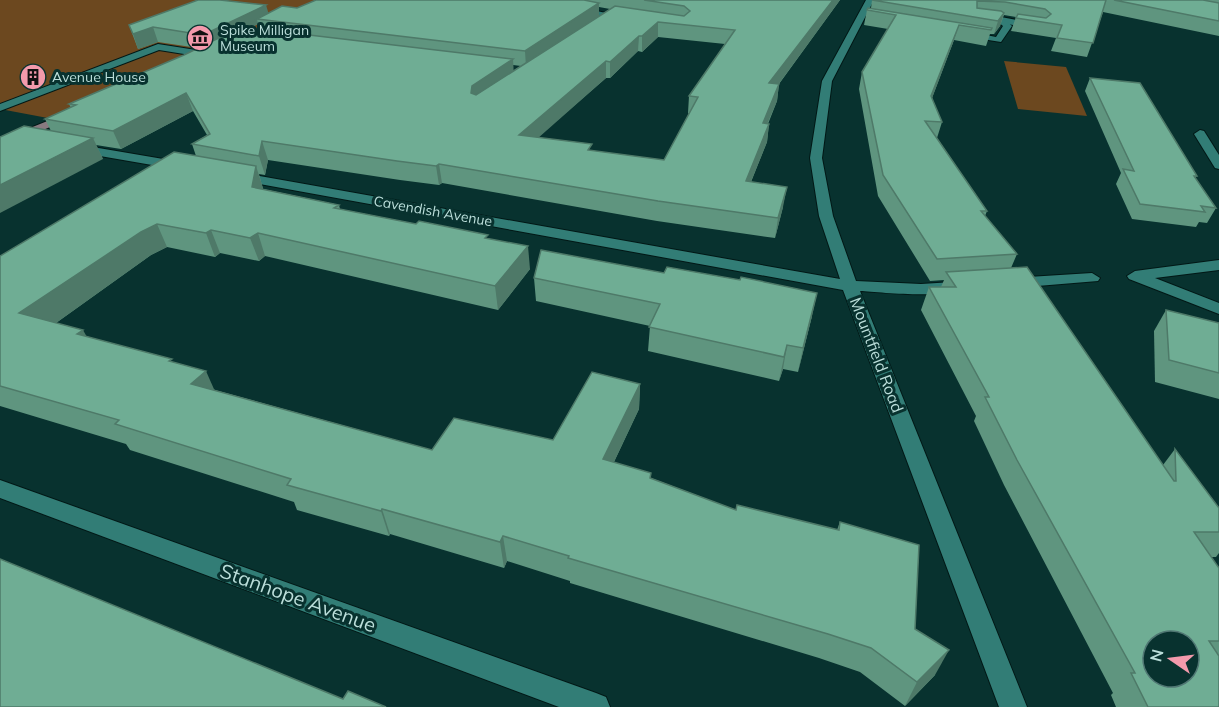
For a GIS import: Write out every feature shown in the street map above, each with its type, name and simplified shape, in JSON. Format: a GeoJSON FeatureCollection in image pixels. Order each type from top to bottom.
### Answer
{"type":"FeatureCollection","features":[{"type":"Feature","properties":{"kind":"main road"},"geometry":{"type":"LineString","coordinates":[[194,63],[214,53]]}},
{"type":"Feature","properties":{"kind":"main road"},"geometry":{"type":"LineString","coordinates":[[0,144],[78,112]]}},
{"type":"Feature","properties":{"kind":"street"},"geometry":{"type":"LineString","coordinates":[[530,0],[624,16]]}},
{"type":"Feature","properties":{"kind":"street","name":"Mountfield Road"},"geometry":{"type":"LineString","coordinates":[[870,0],[866,18],[826,81],[816,158],[826,216],[850,286],[1013,707]]}},
{"type":"Feature","properties":{"kind":"street"},"geometry":{"type":"LineString","coordinates":[[603,21],[612,15]]}},
{"type":"Feature","properties":{"kind":"street"},"geometry":{"type":"LineString","coordinates":[[978,16],[1040,27]]}},
{"type":"Feature","properties":{"kind":"street"},"geometry":{"type":"LineString","coordinates":[[952,32],[998,40],[1008,26],[1001,20]]}},
{"type":"Feature","properties":{"kind":"street"},"geometry":{"type":"LineString","coordinates":[[0,108],[158,47],[214,53]]}},
{"type":"Feature","properties":{"kind":"street"},"geometry":{"type":"LineString","coordinates":[[1200,134],[1215,150],[1219,165]]}},
{"type":"Feature","properties":{"kind":"street"},"geometry":{"type":"LineString","coordinates":[[17,137],[40,141]]}},
{"type":"Feature","properties":{"kind":"street"},"geometry":{"type":"LineString","coordinates":[[64,146],[193,169]]}},
{"type":"Feature","properties":{"kind":"street","name":"Cavendish Avenue"},"geometry":{"type":"LineString","coordinates":[[228,175],[850,286],[921,289],[966,286]]}},
{"type":"Feature","properties":{"kind":"street"},"geometry":{"type":"LineString","coordinates":[[1219,265],[1135,276],[1219,309]]}},
{"type":"Feature","properties":{"kind":"street"},"geometry":{"type":"LineString","coordinates":[[1001,284],[1092,278]]}},
{"type":"Feature","properties":{"kind":"street","name":"Stanhope Avenue"},"geometry":{"type":"LineString","coordinates":[[0,489],[596,707]]}},
{"type":"Feature","properties":{"kind":"shaded area"},"geometry":{"type":"Polygon","coordinates":[[[0,0],[316,0],[246,37],[53,119],[0,109],[0,0]]]}},
{"type":"Feature","properties":{"kind":"shaded area"},"geometry":{"type":"Polygon","coordinates":[[[1004,61],[1066,67],[1087,116],[1018,109],[1004,61]]]}},
{"type":"Feature","properties":{"kind":"building"},"geometry":{"type":"Polygon","coordinates":[[[198,0],[266,5],[203,35],[153,27],[133,34],[129,25],[198,0]]]}},
{"type":"Feature","properties":{"kind":"building"},"geometry":{"type":"Polygon","coordinates":[[[316,0],[584,0],[599,3],[525,51],[257,19],[282,6],[297,8],[316,0]]]}},
{"type":"Feature","properties":{"kind":"building"},"geometry":{"type":"Polygon","coordinates":[[[644,0],[833,0],[769,83],[779,84],[763,123],[769,124],[746,181],[787,187],[778,218],[658,201],[439,164],[436,166],[397,161],[262,141],[259,156],[192,144],[210,134],[186,93],[113,131],[45,119],[76,105],[69,104],[184,55],[241,27],[513,59],[472,86],[471,93],[476,95],[615,6],[684,16],[690,11],[684,6],[644,0]],[[658,22],[610,62],[606,61],[519,135],[592,144],[588,150],[664,160],[698,97],[689,96],[735,30],[658,22]]]}},
{"type":"Feature","properties":{"kind":"building"},"geometry":{"type":"Polygon","coordinates":[[[872,0],[1106,0],[1093,43],[1057,38],[1062,25],[1016,18],[1018,14],[1046,18],[1051,14],[1045,9],[1005,2],[977,1],[977,8],[1004,13],[998,21],[872,0]]]}},
{"type":"Feature","properties":{"kind":"building"},"geometry":{"type":"Polygon","coordinates":[[[1114,0],[1203,0],[1219,3],[1219,21],[1114,0]]]}},
{"type":"Feature","properties":{"kind":"building"},"geometry":{"type":"Polygon","coordinates":[[[868,8],[992,28],[991,30],[959,25],[931,96],[942,122],[925,121],[987,211],[981,211],[1017,254],[937,259],[883,175],[862,72],[896,15],[867,10],[868,8]]]}},
{"type":"Feature","properties":{"kind":"building"},"geometry":{"type":"Polygon","coordinates":[[[1090,78],[1140,83],[1197,176],[1194,176],[1216,208],[1201,206],[1205,212],[1140,204],[1123,169],[1134,171],[1090,78]]]}},
{"type":"Feature","properties":{"kind":"building"},"geometry":{"type":"Polygon","coordinates":[[[24,126],[93,138],[0,185],[0,137],[24,126]]]}},
{"type":"Feature","properties":{"kind":"building"},"geometry":{"type":"Polygon","coordinates":[[[174,152],[256,166],[252,187],[339,205],[334,208],[416,224],[419,221],[488,235],[485,238],[528,246],[495,286],[258,233],[250,238],[211,230],[206,233],[157,224],[141,232],[19,313],[83,330],[77,334],[172,359],[169,361],[206,371],[191,384],[432,450],[454,418],[553,440],[592,372],[640,384],[603,459],[651,473],[650,478],[736,510],[737,505],[839,530],[840,522],[919,545],[915,629],[949,650],[917,682],[871,648],[828,634],[568,558],[569,556],[503,536],[500,542],[287,485],[291,479],[115,424],[119,420],[0,386],[0,256],[174,152]]]}},
{"type":"Feature","properties":{"kind":"building"},"geometry":{"type":"Polygon","coordinates":[[[541,250],[664,273],[667,267],[740,280],[741,277],[817,293],[803,348],[787,345],[784,357],[649,327],[660,304],[534,278],[541,250]]]}},
{"type":"Feature","properties":{"kind":"building"},"geometry":{"type":"Polygon","coordinates":[[[1027,267],[1174,481],[1176,481],[1175,449],[1219,508],[1219,532],[1194,532],[1219,568],[1219,641],[1209,641],[1219,656],[1219,707],[1148,707],[1131,673],[1135,673],[1017,460],[985,397],[989,397],[929,287],[956,287],[946,272],[1027,267]]]}},
{"type":"Feature","properties":{"kind":"building"},"geometry":{"type":"Polygon","coordinates":[[[1166,310],[1219,323],[1219,373],[1169,360],[1166,310]]]}},
{"type":"Feature","properties":{"kind":"building"},"geometry":{"type":"Polygon","coordinates":[[[0,559],[343,699],[348,691],[386,707],[0,707],[0,559]]]}},
{"type":"Feature","properties":{"kind":"place","name":"Spike Milligan Museum"},"geometry":{"type":"Point","coordinates":[200,38]}},
{"type":"Feature","properties":{"kind":"place","name":"Avenue House"},"geometry":{"type":"Point","coordinates":[33,77]}}]}
